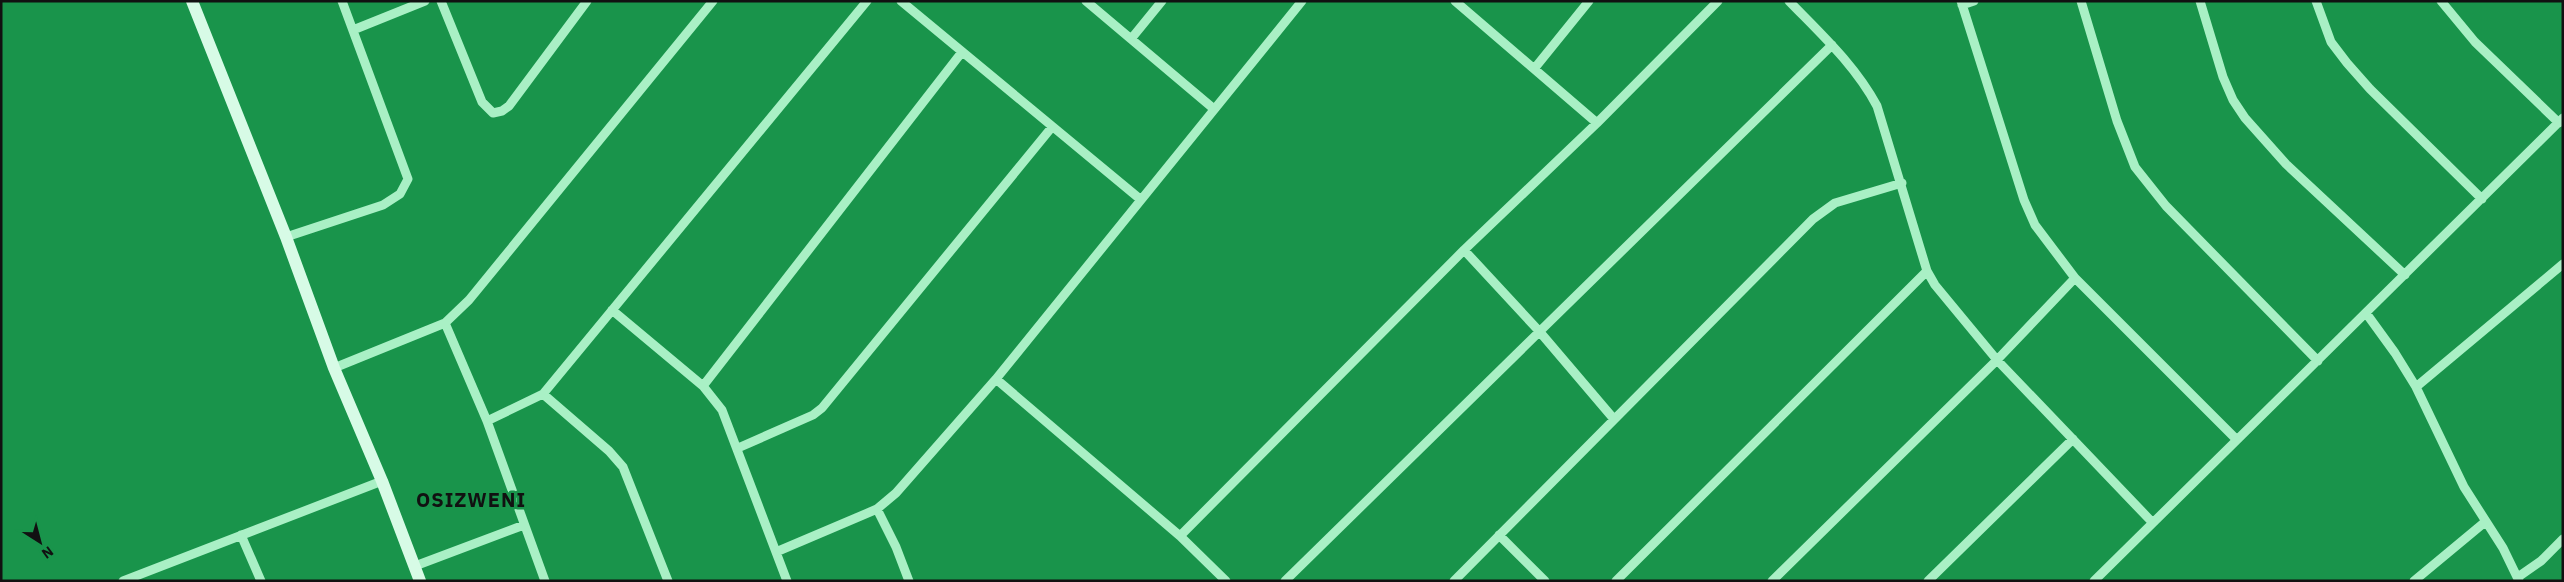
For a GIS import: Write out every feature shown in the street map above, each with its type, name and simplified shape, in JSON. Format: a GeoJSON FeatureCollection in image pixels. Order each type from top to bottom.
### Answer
{"type":"FeatureCollection","features":[{"type":"Feature","properties":{"kind":"street"},"geometry":{"type":"LineString","coordinates":[[192,1],[286,237],[334,368],[382,481],[420,581]]}},
{"type":"Feature","properties":{"kind":"street"},"geometry":{"type":"LineString","coordinates":[[286,237],[383,205],[400,194],[408,179],[342,1]]}},
{"type":"Feature","properties":{"kind":"street"},"geometry":{"type":"LineString","coordinates":[[353,30],[425,1]]}},
{"type":"Feature","properties":{"kind":"street"},"geometry":{"type":"LineString","coordinates":[[441,1],[482,102],[493,113],[502,111],[509,106],[587,1]]}},
{"type":"Feature","properties":{"kind":"street"},"geometry":{"type":"LineString","coordinates":[[334,368],[445,323],[468,300],[713,1]]}},
{"type":"Feature","properties":{"kind":"street"},"geometry":{"type":"LineString","coordinates":[[487,420],[544,394],[867,1]]}},
{"type":"Feature","properties":{"kind":"street"},"geometry":{"type":"LineString","coordinates":[[901,1],[1140,199]]}},
{"type":"Feature","properties":{"kind":"street"},"geometry":{"type":"LineString","coordinates":[[1086,1],[1214,109]]}},
{"type":"Feature","properties":{"kind":"street"},"geometry":{"type":"LineString","coordinates":[[1131,39],[1162,1]]}},
{"type":"Feature","properties":{"kind":"street"},"geometry":{"type":"LineString","coordinates":[[776,552],[877,510],[902,486],[996,378],[1302,1]]}},
{"type":"Feature","properties":{"kind":"street"},"geometry":{"type":"LineString","coordinates":[[1534,70],[1589,1]]}},
{"type":"Feature","properties":{"kind":"street"},"geometry":{"type":"LineString","coordinates":[[1180,536],[1464,250],[1597,123],[1718,1]]}},
{"type":"Feature","properties":{"kind":"street"},"geometry":{"type":"LineString","coordinates":[[1789,1],[1832,45],[1865,84],[1877,106],[1902,183],[1927,271],[1944,299],[1997,360],[2152,522]]}},
{"type":"Feature","properties":{"kind":"street"},"geometry":{"type":"LineString","coordinates":[[1974,1],[1962,3],[2024,200],[2035,225],[2075,278],[2236,439]]}},
{"type":"Feature","properties":{"kind":"street"},"geometry":{"type":"LineString","coordinates":[[2081,1],[2116,121],[2135,168],[2166,206],[2318,361]]}},
{"type":"Feature","properties":{"kind":"street"},"geometry":{"type":"LineString","coordinates":[[2200,1],[2223,77],[2233,100],[2245,118],[2286,164],[2405,275]]}},
{"type":"Feature","properties":{"kind":"street"},"geometry":{"type":"LineString","coordinates":[[2316,1],[2332,42],[2347,63],[2370,89],[2482,199]]}},
{"type":"Feature","properties":{"kind":"street"},"geometry":{"type":"LineString","coordinates":[[2094,581],[2561,120],[2474,42],[2441,1]]}},
{"type":"Feature","properties":{"kind":"street"},"geometry":{"type":"LineString","coordinates":[[1454,2],[1597,123]]}},
{"type":"Feature","properties":{"kind":"street"},"geometry":{"type":"LineString","coordinates":[[1285,581],[1832,45]]}},
{"type":"Feature","properties":{"kind":"street"},"geometry":{"type":"LineString","coordinates":[[703,386],[962,52]]}},
{"type":"Feature","properties":{"kind":"street"},"geometry":{"type":"LineString","coordinates":[[738,448],[813,415],[822,408],[1052,127]]}},
{"type":"Feature","properties":{"kind":"street"},"geometry":{"type":"LineString","coordinates":[[1454,581],[1613,418],[1822,210],[1848,199],[1902,183]]}},
{"type":"Feature","properties":{"kind":"street"},"geometry":{"type":"LineString","coordinates":[[1464,250],[1539,331],[1613,418]]}},
{"type":"Feature","properties":{"kind":"street"},"geometry":{"type":"LineString","coordinates":[[2416,387],[2563,264]]}},
{"type":"Feature","properties":{"kind":"street"},"geometry":{"type":"LineString","coordinates":[[1616,581],[1927,271]]}},
{"type":"Feature","properties":{"kind":"street"},"geometry":{"type":"LineString","coordinates":[[1772,581],[1997,360],[2075,278]]}},
{"type":"Feature","properties":{"kind":"street"},"geometry":{"type":"LineString","coordinates":[[612,310],[703,386],[722,410],[787,581]]}},
{"type":"Feature","properties":{"kind":"street"},"geometry":{"type":"LineString","coordinates":[[2366,313],[2395,353],[2416,387],[2464,487],[2503,548],[2518,579],[2563,540]]}},
{"type":"Feature","properties":{"kind":"street"},"geometry":{"type":"LineString","coordinates":[[445,323],[487,420],[545,581]]}},
{"type":"Feature","properties":{"kind":"street"},"geometry":{"type":"LineString","coordinates":[[996,378],[1180,536],[1226,581]]}},
{"type":"Feature","properties":{"kind":"street"},"geometry":{"type":"LineString","coordinates":[[544,394],[609,451],[623,467],[668,581]]}},
{"type":"Feature","properties":{"kind":"street"},"geometry":{"type":"LineString","coordinates":[[1928,581],[2073,439]]}},
{"type":"Feature","properties":{"kind":"street"},"geometry":{"type":"LineString","coordinates":[[123,581],[382,481]]}},
{"type":"Feature","properties":{"kind":"street"},"geometry":{"type":"LineString","coordinates":[[877,510],[896,547],[909,581]]}},
{"type":"Feature","properties":{"kind":"street"},"geometry":{"type":"LineString","coordinates":[[2414,581],[2485,522]]}},
{"type":"Feature","properties":{"kind":"street"},"geometry":{"type":"LineString","coordinates":[[414,566],[524,525]]}},
{"type":"Feature","properties":{"kind":"street"},"geometry":{"type":"LineString","coordinates":[[241,535],[260,581]]}},
{"type":"Feature","properties":{"kind":"street"},"geometry":{"type":"LineString","coordinates":[[1499,535],[1545,581]]}},
{"type":"Feature","properties":{"kind":"district","name":"OSIZWENI"},"geometry":{"type":"Point","coordinates":[471,499]}}]}
